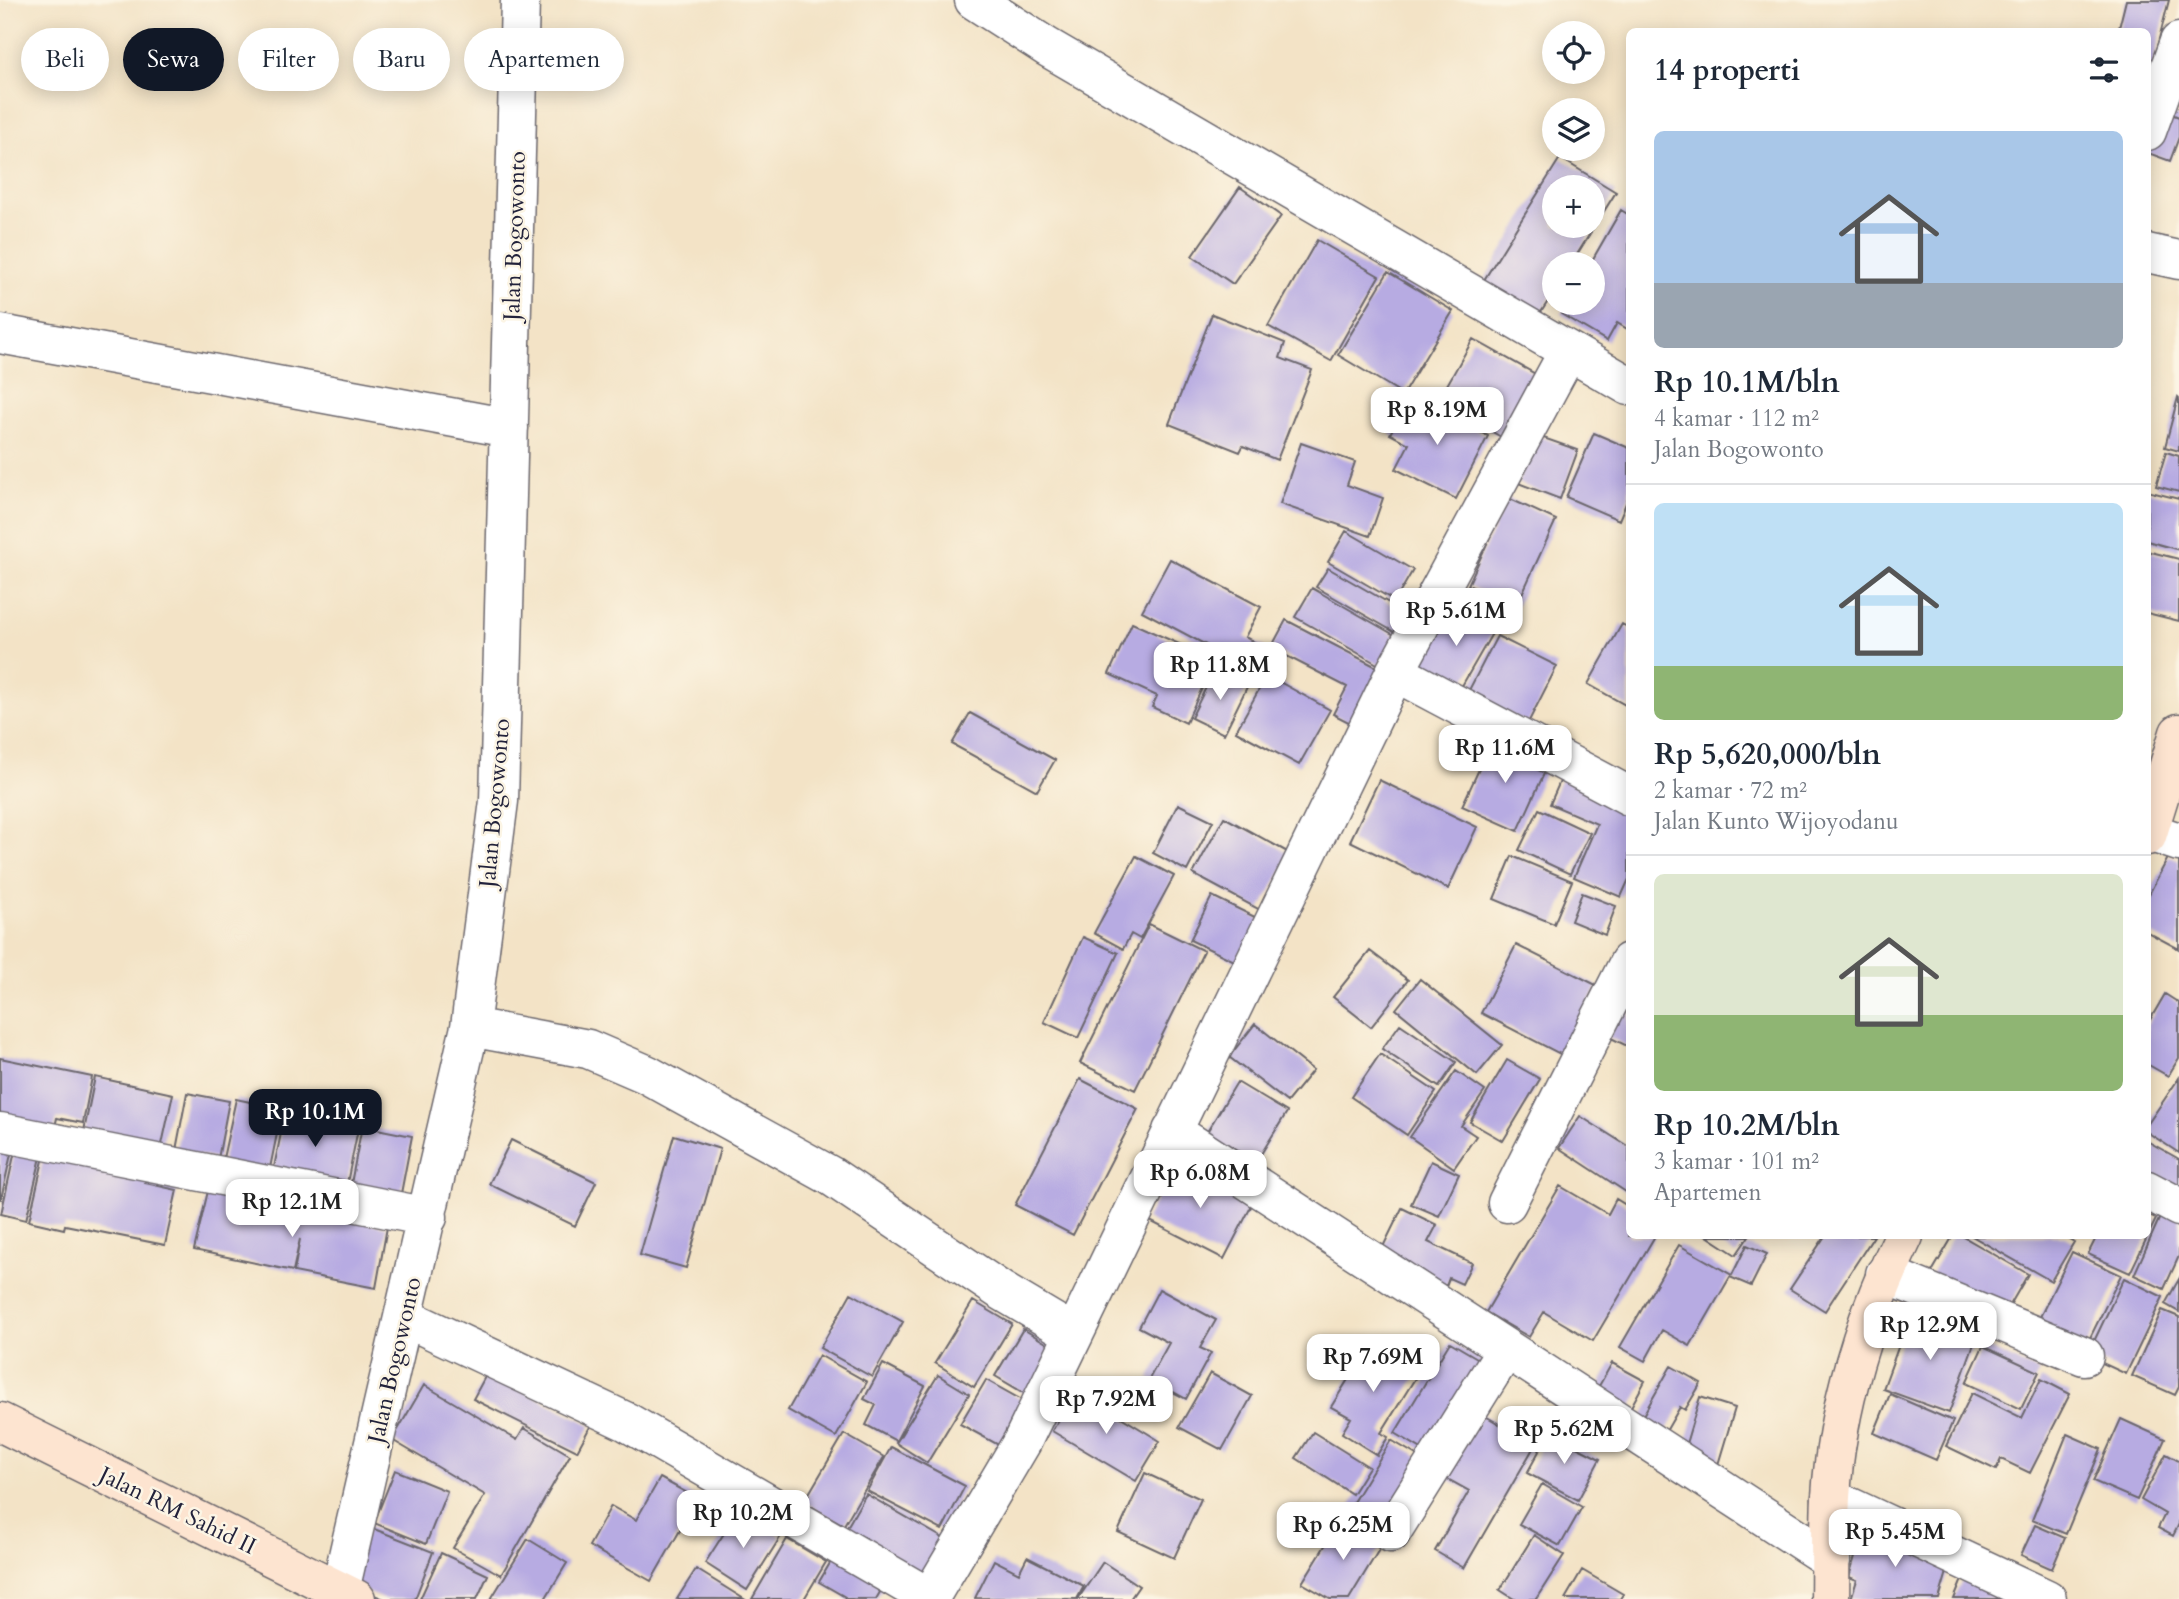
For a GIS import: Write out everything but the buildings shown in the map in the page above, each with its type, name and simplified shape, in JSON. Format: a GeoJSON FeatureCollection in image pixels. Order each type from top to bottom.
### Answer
{"type":"FeatureCollection","features":[{"type":"Feature","properties":{"kind":"street","name":"Jalan Bogowonto"},"geometry":{"type":"LineString","coordinates":[[345,1596],[404,1317],[470,1027],[499,800],[520,0]]}},
{"type":"Feature","properties":{"kind":"street"},"geometry":{"type":"LineString","coordinates":[[974,0],[1059,54],[1626,384]]}},
{"type":"Feature","properties":{"kind":"street"},"geometry":{"type":"LineString","coordinates":[[2151,120],[2179,42]]}},
{"type":"Feature","properties":{"kind":"street"},"geometry":{"type":"LineString","coordinates":[[2151,254],[2179,260]]}},
{"type":"Feature","properties":{"kind":"street"},"geometry":{"type":"LineString","coordinates":[[0,334],[509,428]]}},
{"type":"Feature","properties":{"kind":"street"},"geometry":{"type":"LineString","coordinates":[[404,1317],[627,1422],[929,1598],[1021,1442],[1395,672],[1568,352]]}},
{"type":"Feature","properties":{"kind":"street"},"geometry":{"type":"LineString","coordinates":[[1395,672],[1626,794]]}},
{"type":"Feature","properties":{"kind":"street"},"geometry":{"type":"LineString","coordinates":[[2159,837],[2179,733]]}},
{"type":"Feature","properties":{"kind":"street"},"geometry":{"type":"LineString","coordinates":[[1507,1203],[1626,968]]}},
{"type":"Feature","properties":{"kind":"street"},"geometry":{"type":"LineString","coordinates":[[470,1027],[587,1049],[646,1074],[831,1176],[1000,1290],[1074,1334]]}},
{"type":"Feature","properties":{"kind":"street"},"geometry":{"type":"LineString","coordinates":[[1172,1131],[1831,1560]]}},
{"type":"Feature","properties":{"kind":"street"},"geometry":{"type":"LineString","coordinates":[[0,1132],[428,1217]]}},
{"type":"Feature","properties":{"kind":"street"},"geometry":{"type":"LineString","coordinates":[[2151,1192],[2179,1207]]}},
{"type":"Feature","properties":{"kind":"street"},"geometry":{"type":"LineString","coordinates":[[1830,1599],[1831,1498],[1847,1394],[1885,1274],[1902,1239]]}},
{"type":"Feature","properties":{"kind":"street"},"geometry":{"type":"LineString","coordinates":[[1885,1274],[2084,1356]]}},
{"type":"Feature","properties":{"kind":"street"},"geometry":{"type":"LineString","coordinates":[[1391,1533],[1506,1349]]}},
{"type":"Feature","properties":{"kind":"street","name":"Jalan RM Sahid II"},"geometry":{"type":"LineString","coordinates":[[0,1422],[345,1596]]}},
{"type":"Feature","properties":{"kind":"street"},"geometry":{"type":"LineString","coordinates":[[1831,1498],[2047,1599]]}}]}
